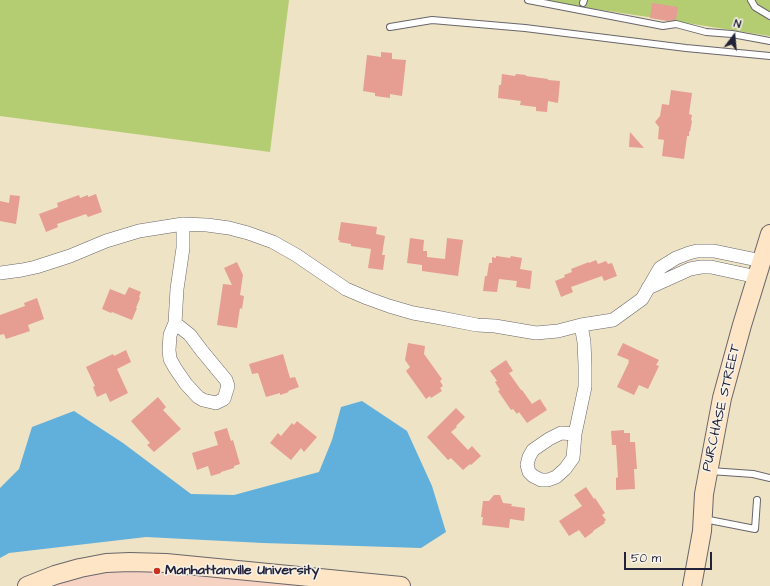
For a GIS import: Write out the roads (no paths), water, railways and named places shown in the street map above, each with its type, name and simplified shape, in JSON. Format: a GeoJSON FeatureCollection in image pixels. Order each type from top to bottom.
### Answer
{"type":"FeatureCollection","features":[{"type":"Feature","properties":{"kind":"main road","name":"PURCHASE STREET"},"geometry":{"type":"LineString","coordinates":[[692,586],[702,530],[704,494],[724,386],[770,234]]}},
{"type":"Feature","properties":{"kind":"main road"},"geometry":{"type":"LineString","coordinates":[[27,586],[55,575],[80,568],[106,563],[130,562],[166,563],[401,586]]}},
{"type":"Feature","properties":{"kind":"street"},"geometry":{"type":"LineString","coordinates":[[175,323],[190,335],[226,380],[228,386],[224,399],[216,403],[203,400],[198,397],[186,384],[170,359],[170,335],[175,323],[177,290],[183,248],[183,224]]}},
{"type":"Feature","properties":{"kind":"street"},"geometry":{"type":"LineString","coordinates":[[0,273],[36,267],[70,256],[106,241],[139,231],[183,224],[207,224],[248,233],[273,242],[296,255],[346,289],[413,314],[536,333],[558,331],[581,325],[613,320],[642,299],[660,268],[676,258],[689,253],[697,251],[714,251],[739,256],[760,269]]}},
{"type":"Feature","properties":{"kind":"street"},"geometry":{"type":"LineString","coordinates":[[689,253],[695,268]]}},
{"type":"Feature","properties":{"kind":"street"},"geometry":{"type":"LineString","coordinates":[[648,288],[695,268],[711,267],[760,269]]}},
{"type":"Feature","properties":{"kind":"street"},"geometry":{"type":"LineString","coordinates":[[575,434],[585,387],[584,342],[581,325]]}},
{"type":"Feature","properties":{"kind":"lane"},"geometry":{"type":"LineString","coordinates":[[528,0],[662,26],[676,24],[706,32],[732,34],[770,41]]}},
{"type":"Feature","properties":{"kind":"lane"},"geometry":{"type":"LineString","coordinates":[[751,0],[755,7],[770,16]]}},
{"type":"Feature","properties":{"kind":"lane"},"geometry":{"type":"LineString","coordinates":[[390,26],[432,20],[526,28],[686,48],[770,56]]}},
{"type":"Feature","properties":{"kind":"lane"},"geometry":{"type":"LineString","coordinates":[[708,471],[752,474],[770,478]]}},
{"type":"Feature","properties":{"kind":"lane"},"geometry":{"type":"LineString","coordinates":[[702,518],[754,529],[758,500]]}},
{"type":"Feature","properties":{"kind":"water"},"geometry":{"type":"Polygon","coordinates":[[[362,401],[407,431],[432,486],[446,532],[421,548],[263,543],[146,537],[9,553],[0,558],[0,488],[19,469],[32,427],[74,411],[123,443],[191,494],[234,495],[319,472],[332,440],[341,407],[362,401]]]}},
{"type":"Feature","properties":{"kind":"place","name":"Manhattanville University"},"geometry":{"type":"Point","coordinates":[157,571]}}]}
